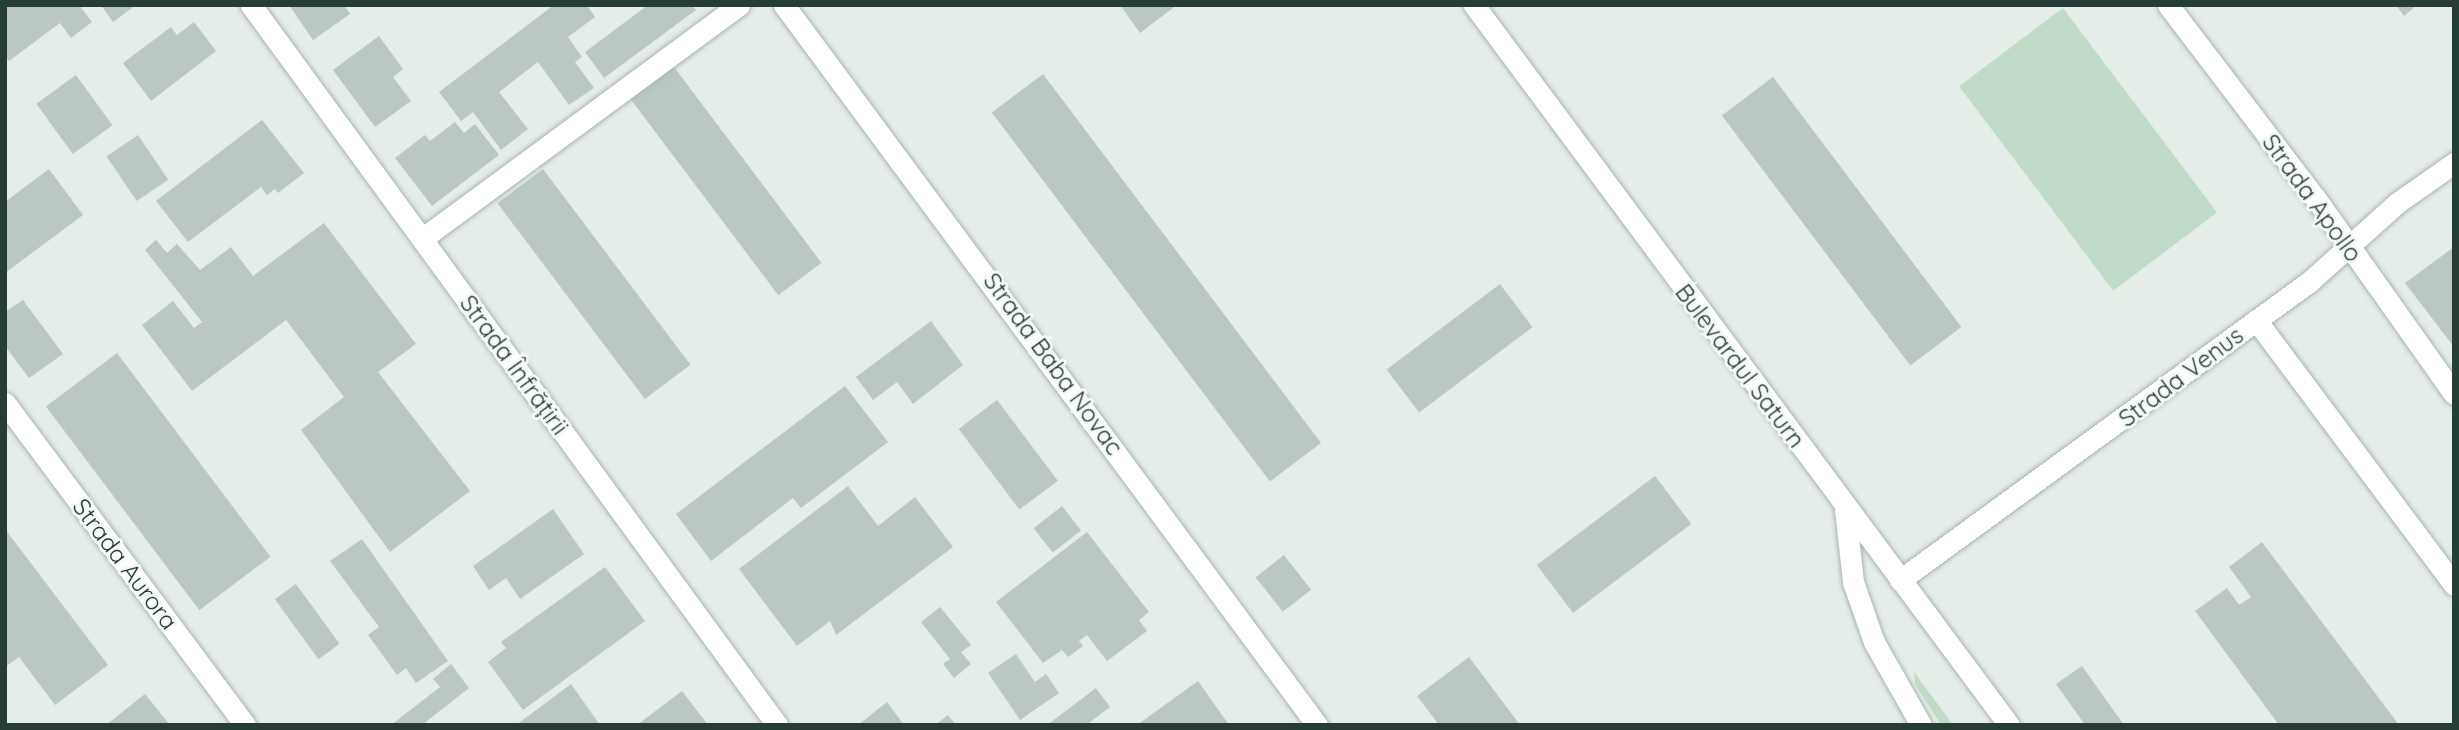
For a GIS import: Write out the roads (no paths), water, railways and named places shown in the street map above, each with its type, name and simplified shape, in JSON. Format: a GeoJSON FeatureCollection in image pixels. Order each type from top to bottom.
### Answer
{"type":"FeatureCollection","features":[{"type":"Feature","properties":{"kind":"street","name":"Strada Înfrățirii"},"geometry":{"type":"LineString","coordinates":[[251,5],[777,725]]}},
{"type":"Feature","properties":{"kind":"street"},"geometry":{"type":"LineString","coordinates":[[423,238],[739,5]]}},
{"type":"Feature","properties":{"kind":"street","name":"Strada Baba Novac"},"geometry":{"type":"LineString","coordinates":[[784,5],[1317,725]]}},
{"type":"Feature","properties":{"kind":"street","name":"Bulevardul Saturn"},"geometry":{"type":"LineString","coordinates":[[1474,5],[2009,725]]}},
{"type":"Feature","properties":{"kind":"street","name":"Strada Apollo"},"geometry":{"type":"LineString","coordinates":[[2168,5],[2454,394]]}},
{"type":"Feature","properties":{"kind":"street","name":"Strada Venus"},"geometry":{"type":"LineString","coordinates":[[1900,580],[2256,320],[2349,248],[2397,203],[2454,163]]}},
{"type":"Feature","properties":{"kind":"street"},"geometry":{"type":"LineString","coordinates":[[2256,320],[2454,584]]}},
{"type":"Feature","properties":{"kind":"street","name":"Strada Aurora"},"geometry":{"type":"LineString","coordinates":[[5,403],[245,725]]}},
{"type":"Feature","properties":{"kind":"street"},"geometry":{"type":"LineString","coordinates":[[1845,507],[1853,582],[1874,642],[1921,725]]}}]}
